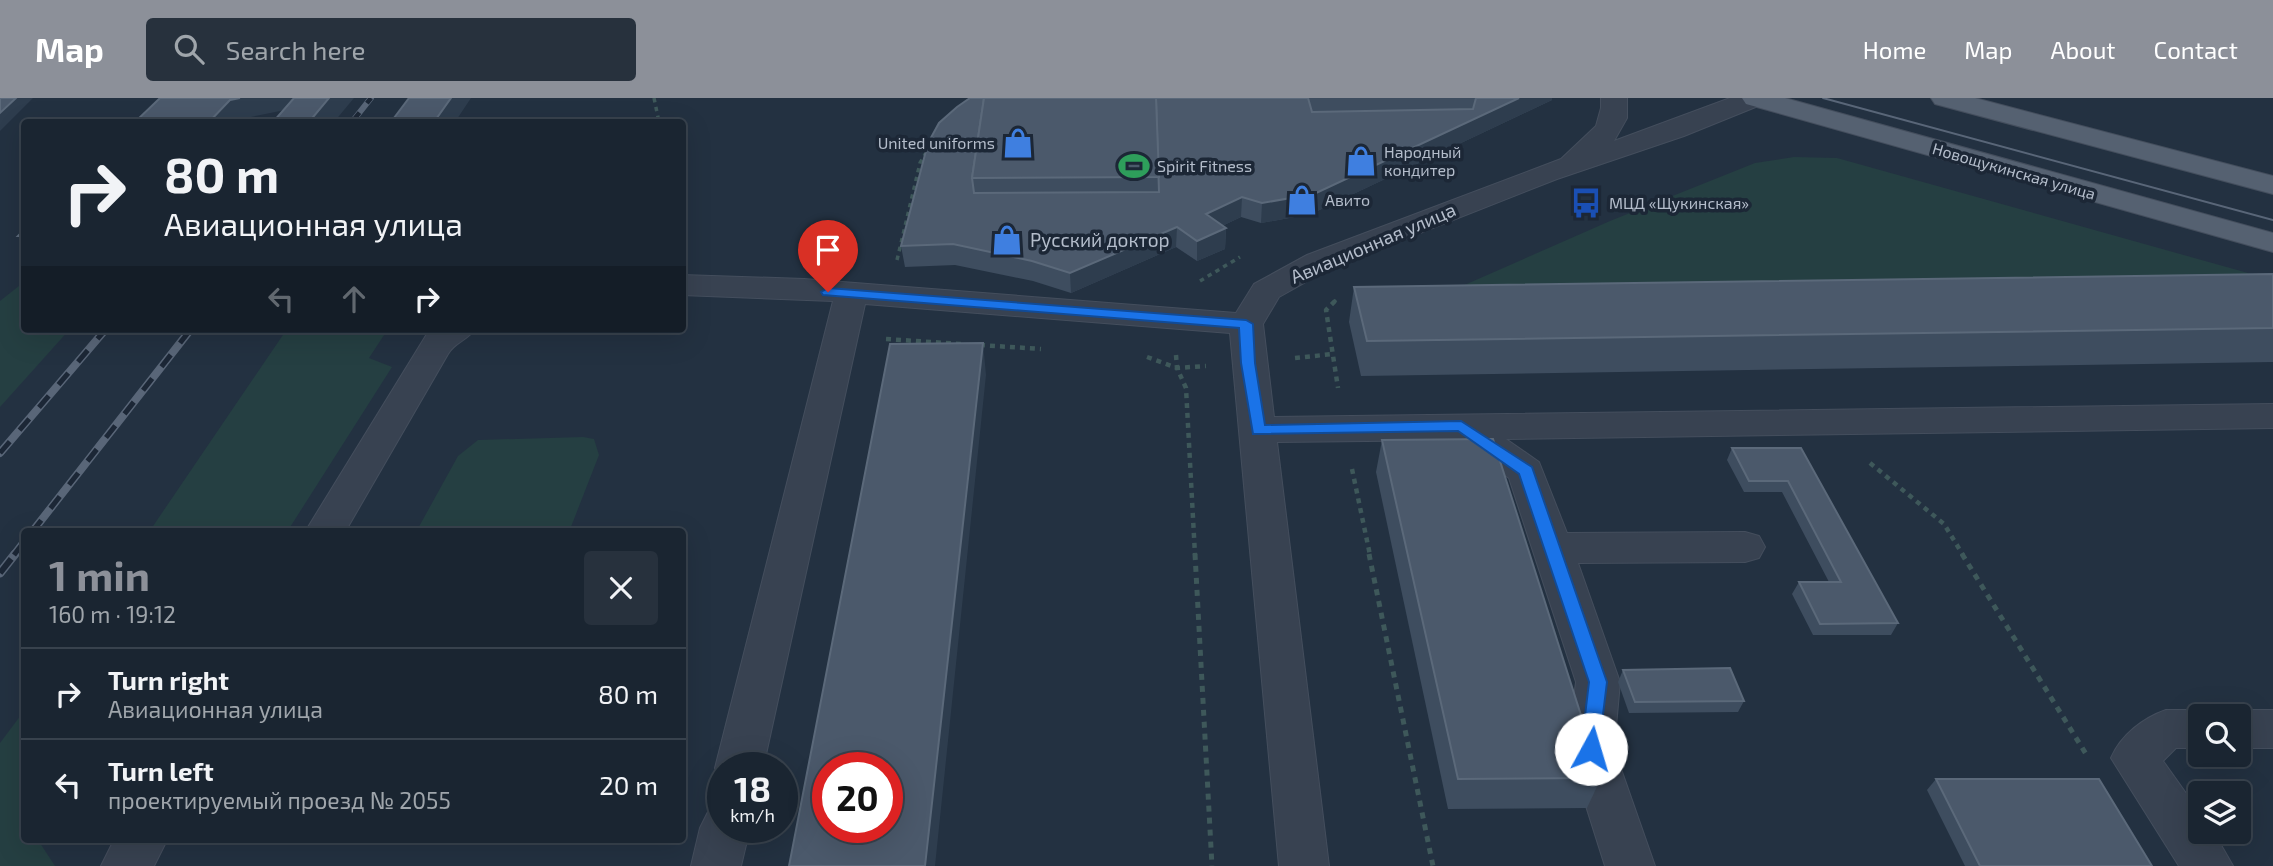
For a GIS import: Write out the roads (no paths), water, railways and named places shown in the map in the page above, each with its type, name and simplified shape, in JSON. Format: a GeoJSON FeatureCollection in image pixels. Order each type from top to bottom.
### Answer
{"type":"FeatureCollection","features":[{"type":"Feature","properties":{"kind":"main road","name":"Новощукинская улица"},"geometry":{"type":"LineString","coordinates":[[1755,98],[2273,243]]}},
{"type":"Feature","properties":{"kind":"main road"},"geometry":{"type":"LineString","coordinates":[[1944,98],[2273,185]]}},
{"type":"Feature","properties":{"kind":"street"},"geometry":{"type":"LineString","coordinates":[[1562,168],[1597,145],[1615,118],[1614,98]]}},
{"type":"Feature","properties":{"kind":"street","name":"Авиационная улица"},"geometry":{"type":"LineString","coordinates":[[1246,324],[1266,291],[1318,262],[1562,168],[1674,130],[1755,98]]}},
{"type":"Feature","properties":{"kind":"street"},"geometry":{"type":"LineString","coordinates":[[686,285],[851,294],[1246,324],[1248,363],[1259,430],[1304,866]]}},
{"type":"Feature","properties":{"kind":"street"},"geometry":{"type":"LineString","coordinates":[[743,752],[851,294]]}},
{"type":"Feature","properties":{"kind":"street"},"geometry":{"type":"LineString","coordinates":[[327,528],[432,351],[442,337],[450,333]]}},
{"type":"Feature","properties":{"kind":"street"},"geometry":{"type":"LineString","coordinates":[[1259,430],[2273,416]]}},
{"type":"Feature","properties":{"kind":"street"},"geometry":{"type":"LineString","coordinates":[[1461,426],[1526,471],[1598,682],[1591,749],[1630,866]]}},
{"type":"Feature","properties":{"kind":"street"},"geometry":{"type":"LineString","coordinates":[[1553,548],[1745,547]]}},
{"type":"Feature","properties":{"kind":"street"},"geometry":{"type":"LineString","coordinates":[[2188,729],[2166,729],[2134,758],[2208,866]]}},
{"type":"Feature","properties":{"kind":"street"},"geometry":{"type":"LineString","coordinates":[[2251,729],[2273,729]]}},
{"type":"Feature","properties":{"kind":"street"},"geometry":{"type":"LineString","coordinates":[[126,866],[140,843]]}},
{"type":"Feature","properties":{"kind":"street"},"geometry":{"type":"LineString","coordinates":[[716,866],[721,843]]}},
{"type":"Feature","properties":{"kind":"tram line"},"geometry":{"type":"LineString","coordinates":[[1823,98],[2273,220]]}},
{"type":"Feature","properties":{"kind":"railway"},"geometry":{"type":"LineString","coordinates":[[354,119],[371,98]]}},
{"type":"Feature","properties":{"kind":"railway"},"geometry":{"type":"LineString","coordinates":[[0,453],[103,333]]}},
{"type":"Feature","properties":{"kind":"railway"},"geometry":{"type":"LineString","coordinates":[[35,528],[188,333]]}},
{"type":"Feature","properties":{"kind":"railway"},"geometry":{"type":"LineString","coordinates":[[14,555],[21,546]]}},
{"type":"Feature","properties":{"kind":"railway"},"geometry":{"type":"LineString","coordinates":[[0,573],[15,554]]}},
{"type":"Feature","properties":{"kind":"place","name":"United uniforms"},"geometry":{"type":"Point","coordinates":[1018,143]}},
{"type":"Feature","properties":{"kind":"place","name":"Народный кондитер"},"geometry":{"type":"Point","coordinates":[1361,161]}},
{"type":"Feature","properties":{"kind":"place","name":"Spirit Fitness"},"geometry":{"type":"Point","coordinates":[1134,166]}},
{"type":"Feature","properties":{"kind":"place","name":"Авито"},"geometry":{"type":"Point","coordinates":[1302,200]}},
{"type":"Feature","properties":{"kind":"place","name":"МЦД «Щукинская»"},"geometry":{"type":"Point","coordinates":[1586,203]}},
{"type":"Feature","properties":{"kind":"place","name":"Русский доктор"},"geometry":{"type":"Point","coordinates":[1007,240]}}]}
